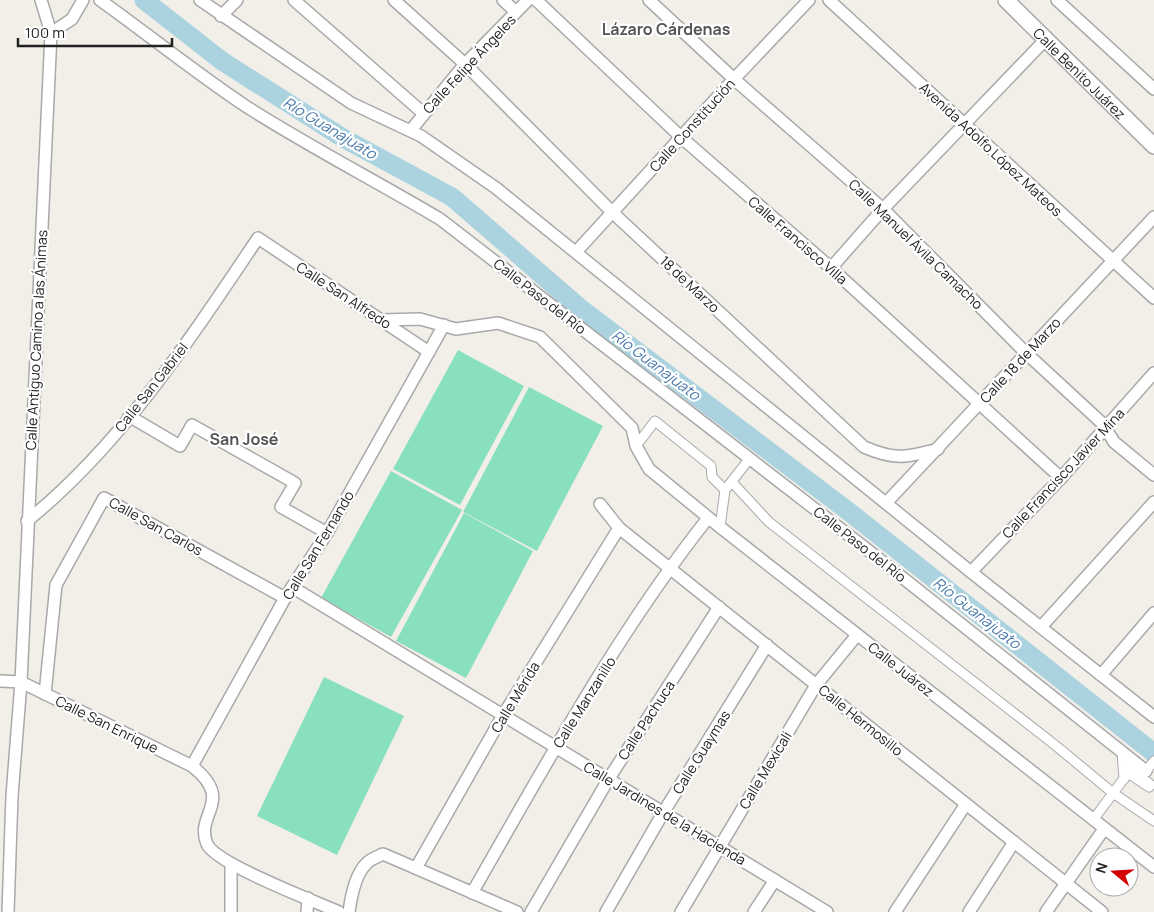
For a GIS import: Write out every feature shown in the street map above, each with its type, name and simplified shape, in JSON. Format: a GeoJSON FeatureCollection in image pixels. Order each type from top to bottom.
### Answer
{"type":"FeatureCollection","features":[{"type":"Feature","properties":{"kind":"street","name":"Calle Antiguo Camino a las Ánimas"},"geometry":{"type":"LineString","coordinates":[[8,912],[6,796],[21,682],[51,33],[41,0]]}},
{"type":"Feature","properties":{"kind":"street"},"geometry":{"type":"LineString","coordinates":[[51,33],[72,18],[83,0]]}},
{"type":"Feature","properties":{"kind":"street","name":"Calle Paso del Río"},"geometry":{"type":"LineString","coordinates":[[100,0],[246,106],[314,148],[377,181],[440,219],[750,458],[1146,772]]}},
{"type":"Feature","properties":{"kind":"street"},"geometry":{"type":"LineString","coordinates":[[200,0],[351,103],[411,130],[496,188],[971,572],[1154,717]]}},
{"type":"Feature","properties":{"kind":"street"},"geometry":{"type":"LineString","coordinates":[[222,16],[237,0]]}},
{"type":"Feature","properties":{"kind":"street"},"geometry":{"type":"LineString","coordinates":[[294,0],[423,113]]}},
{"type":"Feature","properties":{"kind":"street","name":"18 de Marzo"},"geometry":{"type":"LineString","coordinates":[[394,0],[465,64],[612,212],[864,447],[885,456],[901,458],[938,449]]}},
{"type":"Feature","properties":{"kind":"street"},"geometry":{"type":"LineString","coordinates":[[503,0],[516,12]]}},
{"type":"Feature","properties":{"kind":"street","name":"Calle Felipe Ángeles"},"geometry":{"type":"LineString","coordinates":[[411,130],[465,64],[528,0]]}},
{"type":"Feature","properties":{"kind":"street","name":"Calle Francisco Villa"},"geometry":{"type":"LineString","coordinates":[[536,0],[682,138],[832,268],[1062,478]]}},
{"type":"Feature","properties":{"kind":"street","name":"Calle Manuel Ávila Camacho"},"geometry":{"type":"LineString","coordinates":[[649,0],[734,79],[883,209],[1105,428],[1114,442],[1153,473]]}},
{"type":"Feature","properties":{"kind":"street","name":"Calle Constitución"},"geometry":{"type":"LineString","coordinates":[[576,252],[809,0]]}},
{"type":"Feature","properties":{"kind":"street","name":"Avenida Adolfo López Mateos"},"geometry":{"type":"LineString","coordinates":[[829,0],[1154,298]]}},
{"type":"Feature","properties":{"kind":"street","name":"Calle Benito Juárez"},"geometry":{"type":"LineString","coordinates":[[1006,0],[1047,38],[1154,146]]}},
{"type":"Feature","properties":{"kind":"street"},"geometry":{"type":"LineString","coordinates":[[1057,0],[1154,89]]}},
{"type":"Feature","properties":{"kind":"street"},"geometry":{"type":"LineString","coordinates":[[832,268],[883,209],[965,126],[1047,38]]}},
{"type":"Feature","properties":{"kind":"street","name":"Calle 18 de Marzo"},"geometry":{"type":"LineString","coordinates":[[886,503],[1154,217]]}},
{"type":"Feature","properties":{"kind":"street","name":"Calle San Gabriel"},"geometry":{"type":"LineString","coordinates":[[27,521],[56,497],[106,444],[129,416],[198,326],[258,238]]}},
{"type":"Feature","properties":{"kind":"street","name":"Calle San Alfredo"},"geometry":{"type":"LineString","coordinates":[[258,238],[429,352]]}},
{"type":"Feature","properties":{"kind":"street"},"geometry":{"type":"LineString","coordinates":[[382,320],[420,319],[456,329],[498,323],[540,336],[632,428],[636,446]]}},
{"type":"Feature","properties":{"kind":"street","name":"Calle San Fernando"},"geometry":{"type":"LineString","coordinates":[[192,766],[285,598],[327,533],[444,326]]}},
{"type":"Feature","properties":{"kind":"street","name":"Calle Francisco Javier Mina"},"geometry":{"type":"LineString","coordinates":[[971,572],[1062,478],[1154,373]]}},
{"type":"Feature","properties":{"kind":"street"},"geometry":{"type":"LineString","coordinates":[[129,416],[180,446],[192,425],[295,483],[281,507],[327,533]]}},
{"type":"Feature","properties":{"kind":"street"},"geometry":{"type":"LineString","coordinates":[[636,446],[655,421],[711,466],[712,478],[725,490]]}},
{"type":"Feature","properties":{"kind":"street","name":"Calle Juárez"},"geometry":{"type":"LineString","coordinates":[[636,446],[649,469],[708,518],[1154,867]]}},
{"type":"Feature","properties":{"kind":"street"},"geometry":{"type":"LineString","coordinates":[[720,527],[725,490],[750,458]]}},
{"type":"Feature","properties":{"kind":"street"},"geometry":{"type":"LineString","coordinates":[[732,482],[768,522],[1113,793],[1154,821]]}},
{"type":"Feature","properties":{"kind":"street","name":"Calle San Carlos"},"geometry":{"type":"LineString","coordinates":[[46,694],[56,584],[104,498],[285,598]]}},
{"type":"Feature","properties":{"kind":"street"},"geometry":{"type":"LineString","coordinates":[[1041,627],[1154,502]]}},
{"type":"Feature","properties":{"kind":"street","name":"Calle Hermosillo"},"geometry":{"type":"LineString","coordinates":[[600,504],[619,528],[1102,912]]}},
{"type":"Feature","properties":{"kind":"street","name":"Calle Manzanillo"},"geometry":{"type":"LineString","coordinates":[[472,893],[556,747],[669,567],[708,518]]}},
{"type":"Feature","properties":{"kind":"street","name":"Calle Mérida"},"geometry":{"type":"LineString","coordinates":[[416,868],[502,717],[619,528]]}},
{"type":"Feature","properties":{"kind":"street","name":"Calle Jardines de la Hacienda"},"geometry":{"type":"LineString","coordinates":[[292,587],[478,698],[502,717],[556,747],[720,846],[822,911]]}},
{"type":"Feature","properties":{"kind":"street","name":"Calle Pachuca"},"geometry":{"type":"LineString","coordinates":[[531,912],[608,780],[719,607]]}},
{"type":"Feature","properties":{"kind":"street"},"geometry":{"type":"LineString","coordinates":[[1101,675],[1154,613]]}},
{"type":"Feature","properties":{"kind":"street","name":"Calle Mexicali"},"geometry":{"type":"LineString","coordinates":[[681,912],[816,685],[857,635]]}},
{"type":"Feature","properties":{"kind":"street","name":"Calle Guaymas"},"geometry":{"type":"LineString","coordinates":[[606,912],[663,813],[767,645]]}},
{"type":"Feature","properties":{"kind":"street"},"geometry":{"type":"LineString","coordinates":[[0,681],[21,682]]}},
{"type":"Feature","properties":{"kind":"street","name":"Calle San Enrique"},"geometry":{"type":"LineString","coordinates":[[21,682],[192,766],[206,777],[214,794],[204,835],[207,845],[213,853],[231,864],[339,912]]}},
{"type":"Feature","properties":{"kind":"street"},"geometry":{"type":"LineString","coordinates":[[1093,820],[1126,776],[1122,752]]}},
{"type":"Feature","properties":{"kind":"street"},"geometry":{"type":"LineString","coordinates":[[1146,772],[1154,761]]}},
{"type":"Feature","properties":{"kind":"street"},"geometry":{"type":"LineString","coordinates":[[1126,776],[1149,787],[1151,785],[1130,768],[1134,762]]}},
{"type":"Feature","properties":{"kind":"street"},"geometry":{"type":"LineString","coordinates":[[895,912],[966,804]]}},
{"type":"Feature","properties":{"kind":"street"},"geometry":{"type":"LineString","coordinates":[[1046,912],[1104,828]]}},
{"type":"Feature","properties":{"kind":"street"},"geometry":{"type":"LineString","coordinates":[[969,912],[1014,842]]}},
{"type":"Feature","properties":{"kind":"street"},"geometry":{"type":"LineString","coordinates":[[349,912],[351,899],[366,863],[383,854],[517,912]]}},
{"type":"Feature","properties":{"kind":"street"},"geometry":{"type":"LineString","coordinates":[[231,864],[231,912]]}},
{"type":"Feature","properties":{"kind":"street"},"geometry":{"type":"LineString","coordinates":[[754,912],[775,880]]}},
{"type":"Feature","properties":{"kind":"street"},"geometry":{"type":"LineString","coordinates":[[307,912],[308,898]]}},
{"type":"Feature","properties":{"kind":"green space"},"geometry":{"type":"Polygon","coordinates":[[[458,350],[524,386],[460,505],[393,469],[458,350]]]}},
{"type":"Feature","properties":{"kind":"green space"},"geometry":{"type":"Polygon","coordinates":[[[529,387],[603,426],[537,551],[463,512],[529,387]]]}},
{"type":"Feature","properties":{"kind":"green space"},"geometry":{"type":"Polygon","coordinates":[[[391,471],[462,510],[391,637],[321,598],[391,471]]]}},
{"type":"Feature","properties":{"kind":"green space"},"geometry":{"type":"Polygon","coordinates":[[[464,513],[533,551],[466,678],[396,641],[464,513]]]}},
{"type":"Feature","properties":{"kind":"green space"},"geometry":{"type":"Polygon","coordinates":[[[324,677],[404,716],[337,855],[257,816],[324,677]]]}},
{"type":"Feature","properties":{"kind":"waterway","name":"Río Guanajuato"},"geometry":{"type":"LineString","coordinates":[[144,0],[222,61],[343,138],[452,197],[580,308],[848,511],[1154,753]]}},
{"type":"Feature","properties":{"kind":"district","name":"Lázaro Cárdenas"},"geometry":{"type":"Point","coordinates":[666,29]}},
{"type":"Feature","properties":{"kind":"district","name":"San José"},"geometry":{"type":"Point","coordinates":[244,439]}}]}
